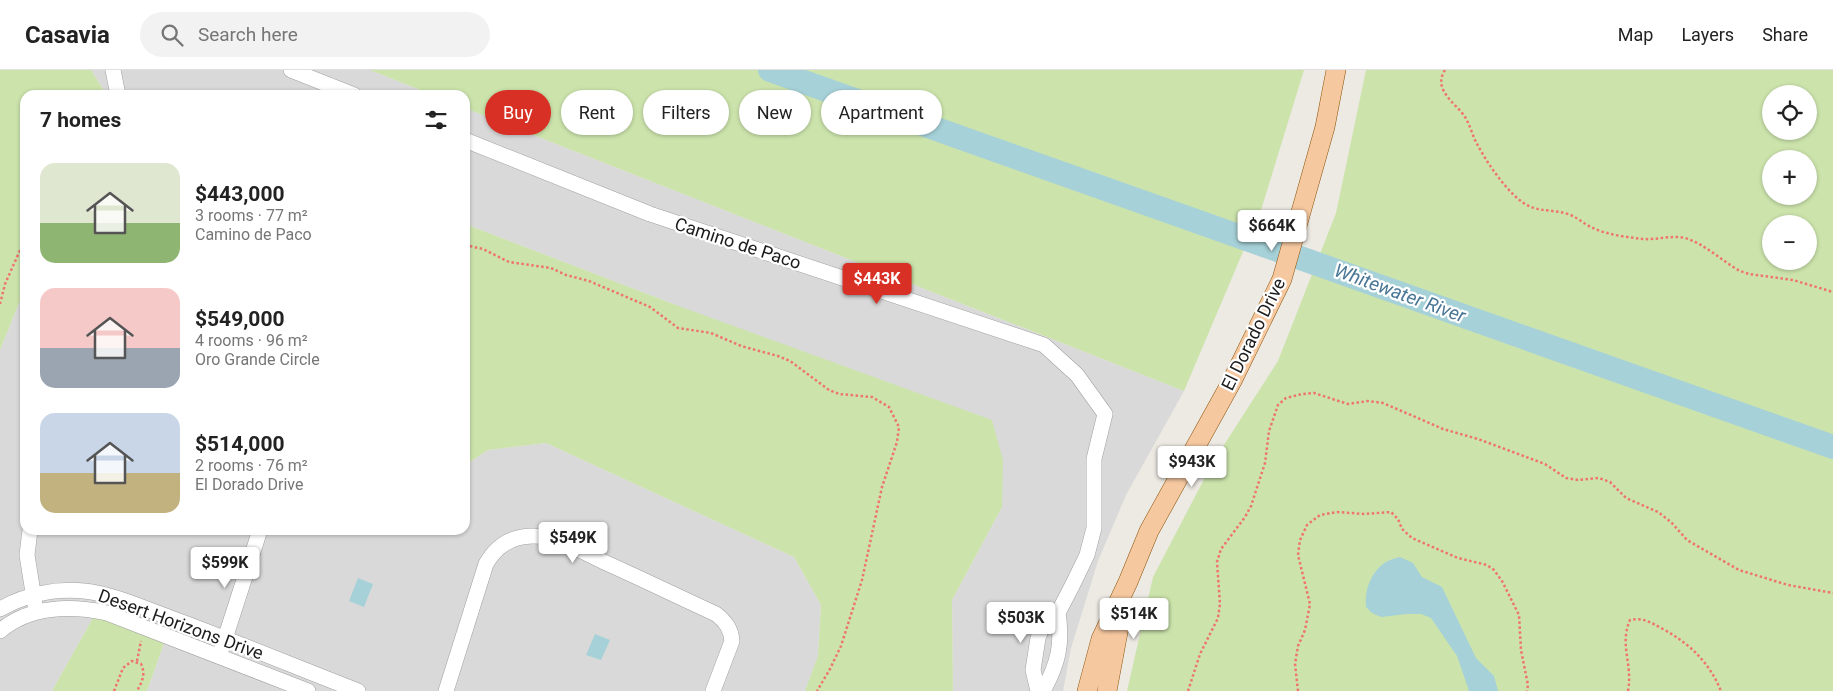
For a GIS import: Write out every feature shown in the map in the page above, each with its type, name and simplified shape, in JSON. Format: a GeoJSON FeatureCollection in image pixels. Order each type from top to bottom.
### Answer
{"type":"FeatureCollection","features":[{"type":"Feature","properties":{"kind":"main road","name":"El Dorado Drive"},"geometry":{"type":"LineString","coordinates":[[1087,691],[1101,639],[1128,582],[1149,531],[1232,381],[1282,279],[1325,127],[1336,70]]}},
{"type":"Feature","properties":{"kind":"main road","name":"El Dorado Drive"},"geometry":{"type":"LineString","coordinates":[[1107,691],[1128,582]]}},
{"type":"Feature","properties":{"kind":"street"},"geometry":{"type":"LineString","coordinates":[[113,70],[117,90]]}},
{"type":"Feature","properties":{"kind":"street"},"geometry":{"type":"LineString","coordinates":[[291,70],[341,90]]}},
{"type":"Feature","properties":{"kind":"street","name":"Camino de Paco"},"geometry":{"type":"LineString","coordinates":[[470,142],[650,214],[1044,346],[1077,375],[1105,414],[1094,459],[1094,528],[1087,555],[1058,613],[1042,628],[1038,638],[1033,670],[1038,691]]}},
{"type":"Feature","properties":{"kind":"street"},"geometry":{"type":"LineString","coordinates":[[29,535],[27,555],[37,612]]}},
{"type":"Feature","properties":{"kind":"street"},"geometry":{"type":"LineString","coordinates":[[219,657],[258,535]]}},
{"type":"Feature","properties":{"kind":"street"},"geometry":{"type":"LineString","coordinates":[[446,691],[486,564],[491,555],[503,543],[522,536],[533,536],[561,542],[716,614],[724,620],[731,634],[732,641],[713,691]]}},
{"type":"Feature","properties":{"kind":"street","name":"Desert Horizons Drive"},"geometry":{"type":"LineString","coordinates":[[0,610],[33,595],[68,590],[97,592],[225,638],[358,691]]}},
{"type":"Feature","properties":{"kind":"street","name":"Desert Horizons Drive"},"geometry":{"type":"LineString","coordinates":[[0,631],[22,618],[37,612],[56,608],[90,609],[107,613],[308,691]]}},
{"type":"Feature","properties":{"kind":"street"},"geometry":{"type":"LineString","coordinates":[[1043,691],[1057,664],[1061,632],[1058,613]]}},
{"type":"Feature","properties":{"kind":"path"},"geometry":{"type":"LineString","coordinates":[[1445,70],[1442,75],[1441,85],[1445,94],[1465,117],[1476,143],[1494,171],[1508,189],[1532,209],[1569,214],[1594,229],[1612,234],[1645,239],[1683,238],[1693,241],[1740,271],[1793,280],[1833,292]]}},
{"type":"Feature","properties":{"kind":"path"},"geometry":{"type":"LineString","coordinates":[[470,246],[483,249],[509,262],[543,266],[589,281],[650,307],[678,328],[711,333],[741,346],[778,356],[790,362],[828,390],[839,394],[872,397],[889,407],[895,416],[899,434],[882,487],[862,580],[841,646],[817,691]]}},
{"type":"Feature","properties":{"kind":"path"},"geometry":{"type":"LineString","coordinates":[[0,304],[5,284],[20,250]]}},
{"type":"Feature","properties":{"kind":"path"},"geometry":{"type":"LineString","coordinates":[[1188,691],[1200,654],[1218,618],[1220,604],[1218,562],[1220,549],[1246,517],[1251,506],[1265,463],[1268,431],[1273,415],[1278,405],[1286,398],[1314,392],[1348,404],[1368,401],[1382,403],[1443,429],[1478,439],[1545,464],[1566,478],[1578,480],[1598,478],[1610,482],[1626,498],[1658,512],[1671,522],[1686,540],[1739,570],[1788,585],[1833,593]]}},
{"type":"Feature","properties":{"kind":"path"},"geometry":{"type":"LineString","coordinates":[[1298,691],[1295,664],[1310,604],[1298,555],[1300,540],[1307,525],[1320,515],[1337,512],[1364,514],[1391,512],[1398,519],[1402,529],[1412,538],[1458,558],[1487,565],[1494,570],[1502,581],[1518,615],[1521,632],[1521,650],[1528,685],[1527,691]]}},
{"type":"Feature","properties":{"kind":"path"},"geometry":{"type":"LineString","coordinates":[[1628,691],[1629,670],[1624,640],[1625,632],[1630,620],[1639,618],[1650,621],[1683,641],[1705,662],[1716,678],[1721,691]]}},
{"type":"Feature","properties":{"kind":"path"},"geometry":{"type":"LineString","coordinates":[[137,661],[143,627]]}},
{"type":"Feature","properties":{"kind":"path"},"geometry":{"type":"LineString","coordinates":[[114,691],[123,668],[128,663],[137,661]]}},
{"type":"Feature","properties":{"kind":"path"},"geometry":{"type":"LineString","coordinates":[[137,661],[144,670],[144,676],[138,691]]}},
{"type":"Feature","properties":{"kind":"shaded area"},"geometry":{"type":"Polygon","coordinates":[[[91,70],[370,70],[420,90],[103,90],[91,70]]]}},
{"type":"Feature","properties":{"kind":"shaded area"},"geometry":{"type":"Polygon","coordinates":[[[470,110],[485,116],[485,135],[534,135],[1184,391],[1126,495],[1098,561],[1071,648],[1063,691],[953,691],[952,600],[1002,507],[676,305],[470,226],[470,110]]]}},
{"type":"Feature","properties":{"kind":"shaded area"},"geometry":{"type":"Polygon","coordinates":[[[20,300],[20,535],[470,535],[470,462],[488,450],[546,443],[794,557],[821,605],[818,657],[805,691],[147,691],[164,643],[94,616],[52,691],[0,691],[0,350],[20,300]]]}},
{"type":"Feature","properties":{"kind":"green space"},"geometry":{"type":"Polygon","coordinates":[[[0,70],[91,70],[103,90],[20,90],[20,300],[0,350],[0,70]]]}},
{"type":"Feature","properties":{"kind":"green space"},"geometry":{"type":"Polygon","coordinates":[[[370,70],[1304,70],[1262,207],[1184,391],[534,135],[551,135],[551,90],[485,90],[485,116],[470,110],[470,90],[420,90],[370,70]]]}},
{"type":"Feature","properties":{"kind":"green space"},"geometry":{"type":"Polygon","coordinates":[[[1366,70],[1833,70],[1833,691],[1127,691],[1153,577],[1213,462],[1278,361],[1336,213],[1366,70]]]}},
{"type":"Feature","properties":{"kind":"green space"},"geometry":{"type":"Polygon","coordinates":[[[470,226],[676,305],[992,420],[1003,460],[1002,507],[952,600],[953,691],[805,691],[818,656],[821,605],[794,557],[546,443],[488,450],[470,462],[470,226]]]}},
{"type":"Feature","properties":{"kind":"green space"},"geometry":{"type":"Polygon","coordinates":[[[94,616],[164,643],[147,691],[52,691],[94,616]]]}},
{"type":"Feature","properties":{"kind":"water"},"geometry":{"type":"Polygon","coordinates":[[[1400,557],[1413,563],[1422,577],[1442,587],[1476,658],[1494,676],[1498,691],[1469,691],[1457,656],[1431,618],[1421,614],[1381,617],[1372,613],[1366,607],[1367,590],[1373,575],[1384,563],[1400,557]]]}},
{"type":"Feature","properties":{"kind":"water"},"geometry":{"type":"Polygon","coordinates":[[[358,578],[373,584],[364,607],[349,601],[358,578]]]}},
{"type":"Feature","properties":{"kind":"water"},"geometry":{"type":"Polygon","coordinates":[[[595,634],[610,640],[601,660],[586,655],[595,634]]]}},
{"type":"Feature","properties":{"kind":"waterway","name":"Whitewater River"},"geometry":{"type":"LineString","coordinates":[[770,70],[1833,447]]}}]}
